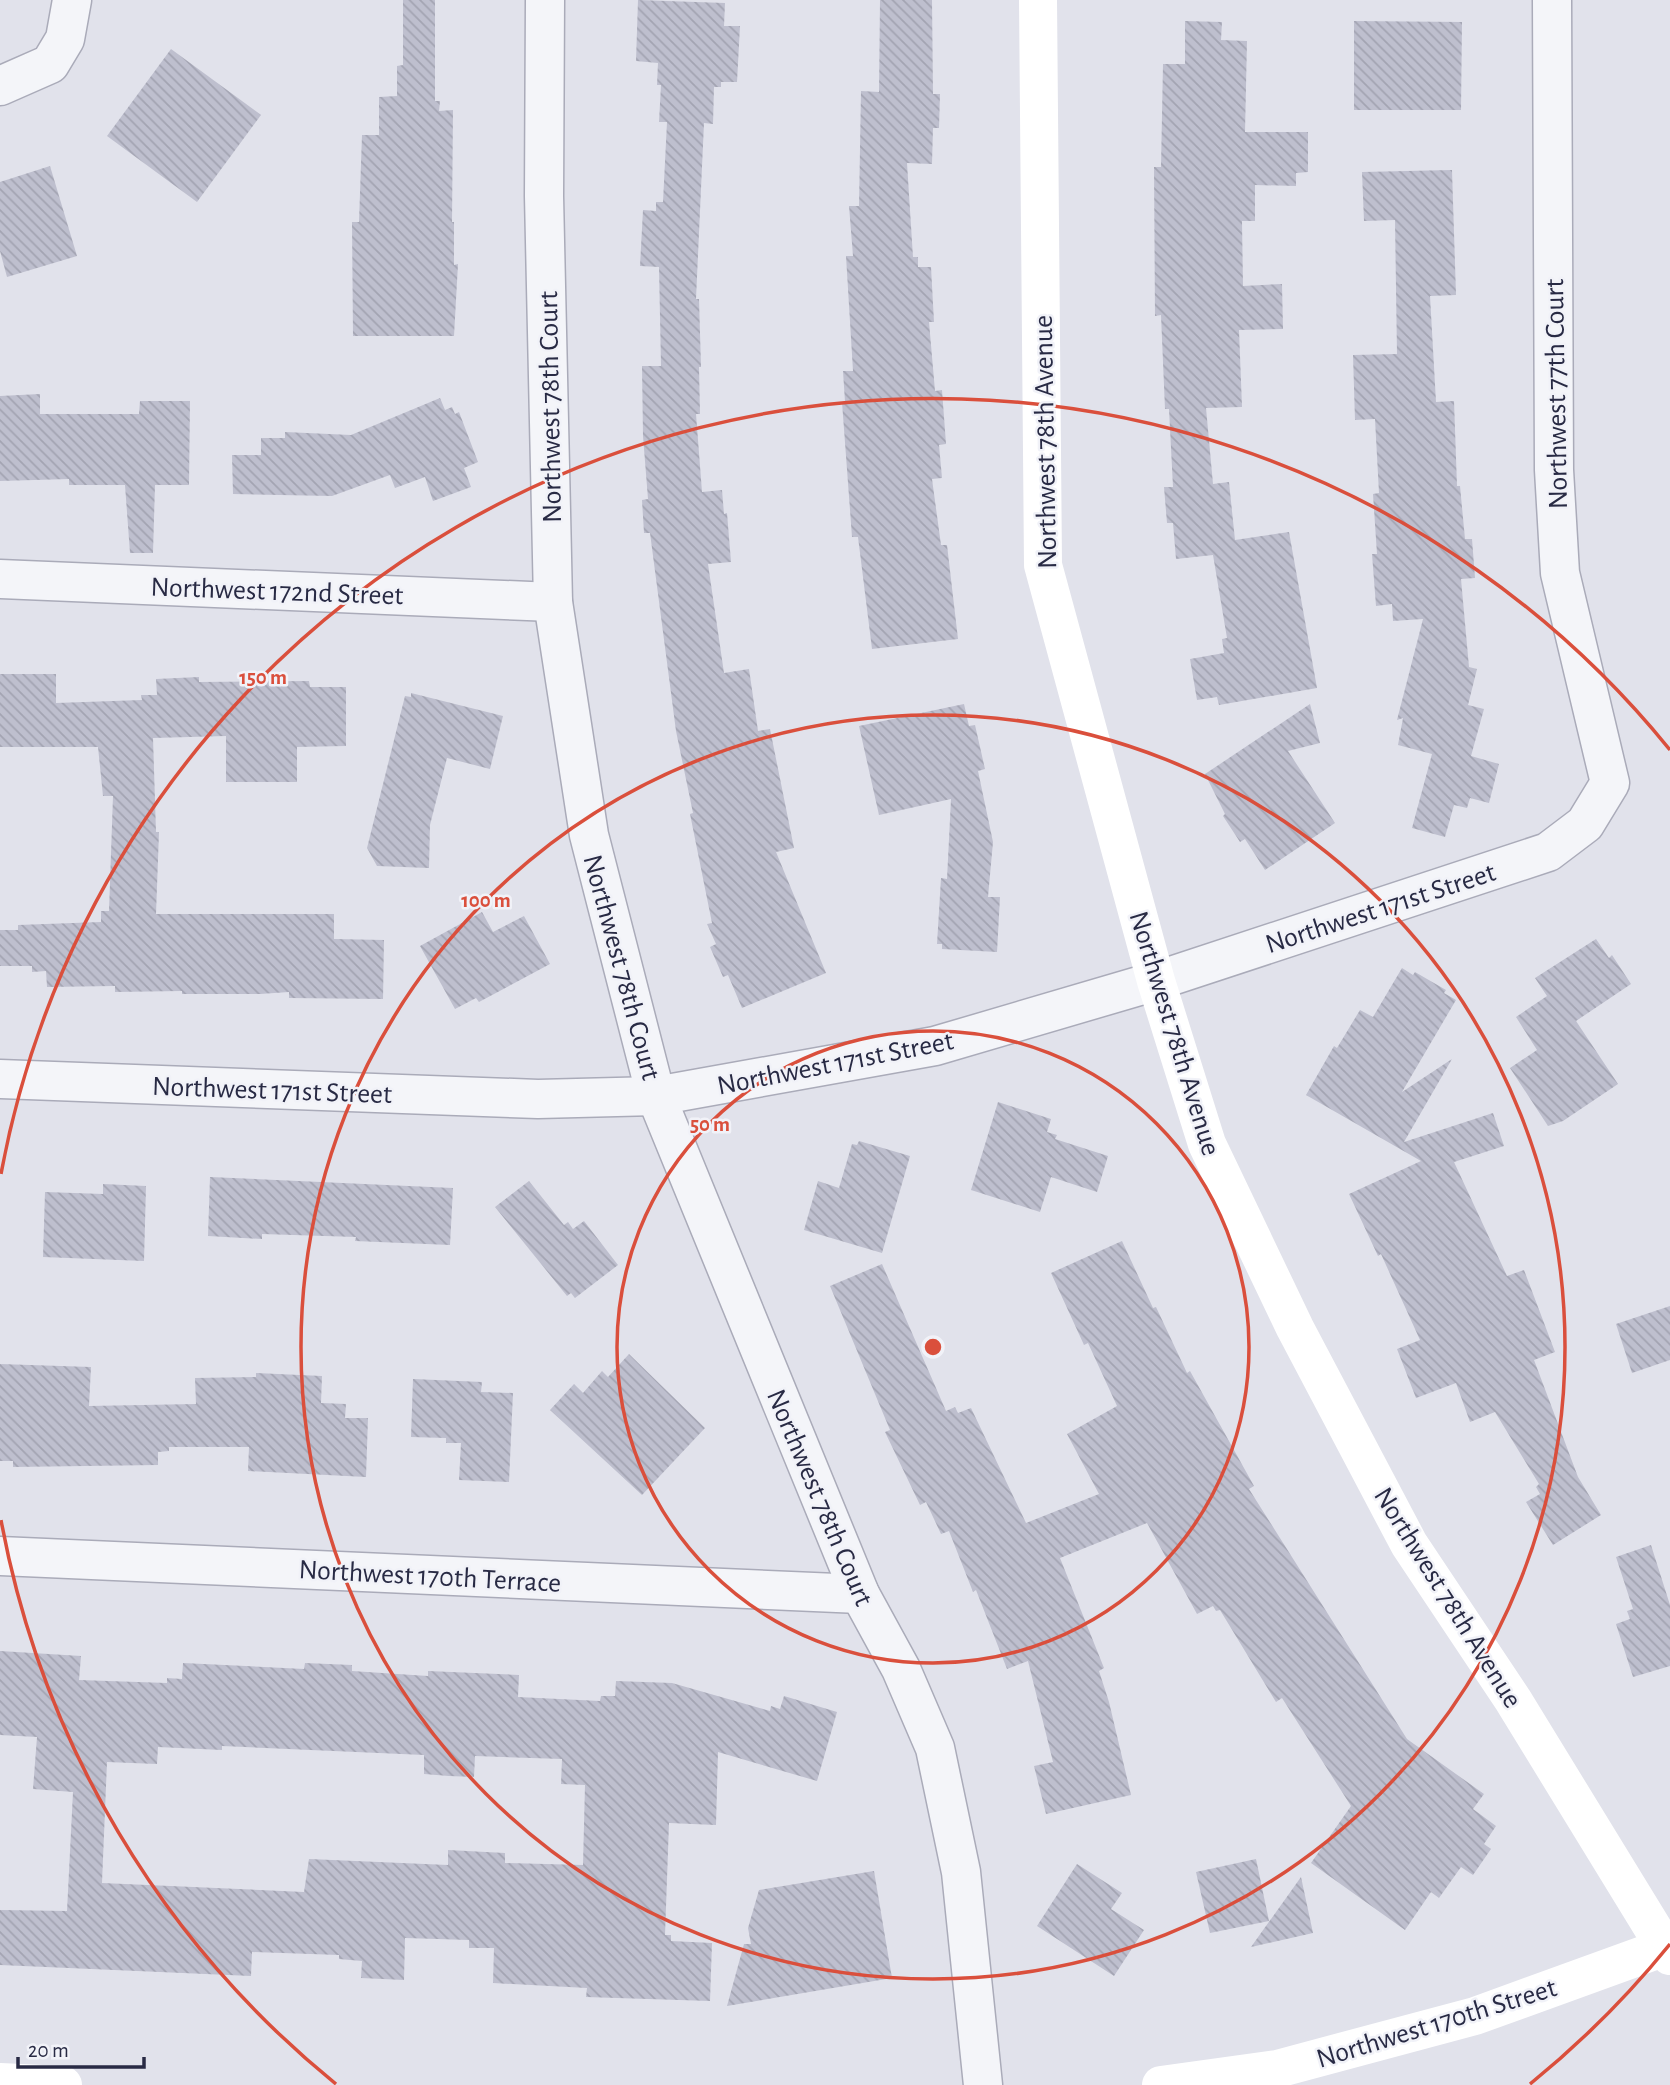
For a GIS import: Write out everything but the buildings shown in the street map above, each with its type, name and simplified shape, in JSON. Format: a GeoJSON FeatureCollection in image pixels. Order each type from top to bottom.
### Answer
{"type":"FeatureCollection","features":[{"type":"Feature","properties":{"kind":"street"},"geometry":{"type":"LineString","coordinates":[[0,86],[50,64],[65,39],[72,0]]}},
{"type":"Feature","properties":{"kind":"street","name":"Northwest 78th Court"},"geometry":{"type":"LineString","coordinates":[[545,0],[544,195],[553,601],[589,835],[656,1096],[860,1594],[901,1669],[935,1748],[961,1871],[983,2085]]}},
{"type":"Feature","properties":{"kind":"street","name":"Northwest 78th Avenue"},"geometry":{"type":"LineString","coordinates":[[1038,0],[1043,565],[1156,981],[1207,1144],[1295,1328],[1409,1544],[1513,1700],[1667,1951]]}},
{"type":"Feature","properties":{"kind":"street","name":"Northwest 77th Court"},"geometry":{"type":"LineString","coordinates":[[1552,0],[1554,470],[1560,573],[1610,783]]}},
{"type":"Feature","properties":{"kind":"street","name":"Northwest 172nd Street"},"geometry":{"type":"LineString","coordinates":[[0,579],[553,601]]}},
{"type":"Feature","properties":{"kind":"street","name":"Northwest 171st Street"},"geometry":{"type":"LineString","coordinates":[[0,1079],[538,1099],[656,1096],[935,1046],[1156,981],[1548,852],[1585,824],[1610,783]]}},
{"type":"Feature","properties":{"kind":"street","name":"Northwest 170th Terrace"},"geometry":{"type":"LineString","coordinates":[[0,1556],[860,1594]]}},
{"type":"Feature","properties":{"kind":"street","name":"Northwest 170th Street"},"geometry":{"type":"LineString","coordinates":[[1160,2085],[1277,2069],[1475,2016],[1667,1951]]}},
{"type":"Feature","properties":{"kind":"street"},"geometry":{"type":"LineString","coordinates":[[0,2082],[63,2085]]}}]}
